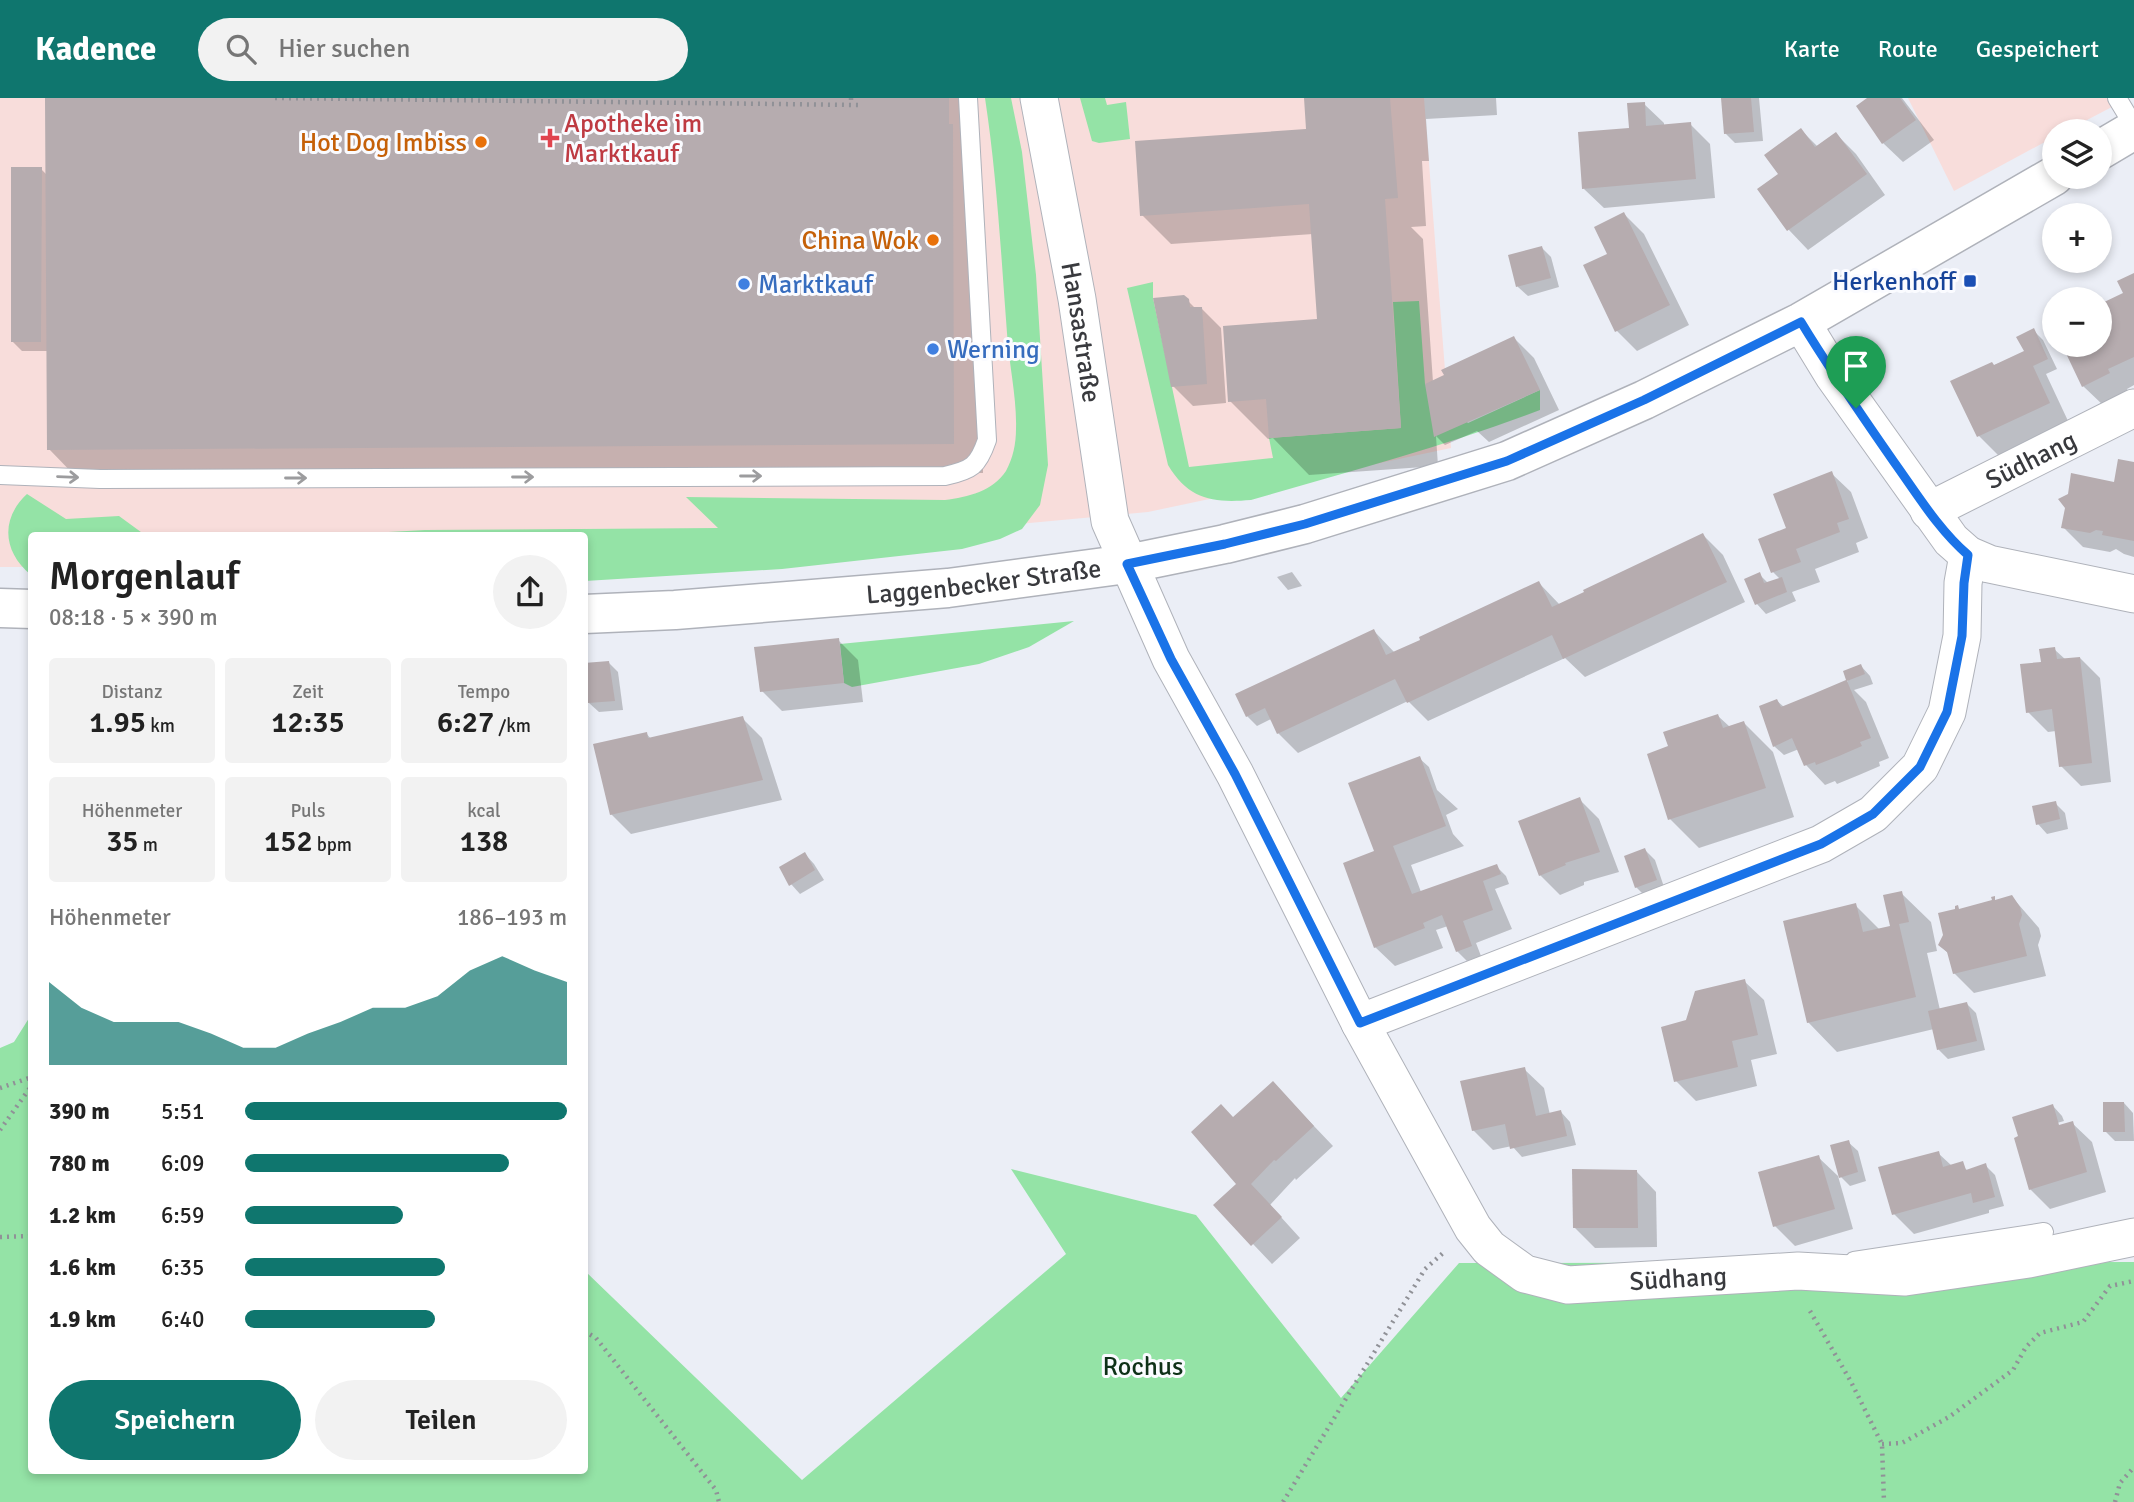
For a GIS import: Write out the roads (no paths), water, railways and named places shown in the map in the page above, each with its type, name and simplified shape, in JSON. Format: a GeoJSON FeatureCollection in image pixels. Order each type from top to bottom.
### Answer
{"type":"FeatureCollection","features":[{"type":"Feature","properties":{"kind":"street","name":"Hansastraße"},"geometry":{"type":"LineString","coordinates":[[1039,98],[1077,299],[1110,521],[1127,564]]}},
{"type":"Feature","properties":{"kind":"street"},"geometry":{"type":"LineString","coordinates":[[2112,142],[2134,128]]}},
{"type":"Feature","properties":{"kind":"street","name":"Laggenbecker Straße"},"geometry":{"type":"LineString","coordinates":[[588,614],[675,610],[948,588],[1127,564],[1305,524],[1507,461],[1644,400],[1801,322],[2042,183]]}},
{"type":"Feature","properties":{"kind":"street"},"geometry":{"type":"LineString","coordinates":[[1801,322],[1834,376],[1929,511],[1951,540],[1968,555],[1989,564],[2134,594]]}},
{"type":"Feature","properties":{"kind":"street","name":"Südhang"},"geometry":{"type":"LineString","coordinates":[[1929,511],[2134,408]]}},
{"type":"Feature","properties":{"kind":"street"},"geometry":{"type":"LineString","coordinates":[[1360,1023],[1821,844],[1873,814],[1920,767],[1947,712],[1962,636],[1968,555]]}},
{"type":"Feature","properties":{"kind":"street","name":"Südhang"},"geometry":{"type":"LineString","coordinates":[[1127,564],[1171,659],[1235,774],[1360,1023],[1473,1228],[1489,1248],[1525,1274],[1568,1285],[1798,1271],[1905,1277],[2029,1259],[2134,1237]]}},
{"type":"Feature","properties":{"kind":"lane"},"geometry":{"type":"LineString","coordinates":[[0,475],[100,479],[944,476],[965,471],[980,461],[988,440],[968,98]]}},
{"type":"Feature","properties":{"kind":"lane"},"geometry":{"type":"LineString","coordinates":[[2117,98],[2134,128]]}},
{"type":"Feature","properties":{"kind":"lane"},"geometry":{"type":"LineString","coordinates":[[1798,1271],[2044,1232]]}},
{"type":"Feature","properties":{"kind":"place","name":"Apotheke im Marktkauf"},"geometry":{"type":"Point","coordinates":[550,138]}},
{"type":"Feature","properties":{"kind":"place","name":"Hot Dog Imbiss"},"geometry":{"type":"Point","coordinates":[481,142]}},
{"type":"Feature","properties":{"kind":"place","name":"China Wok"},"geometry":{"type":"Point","coordinates":[933,240]}},
{"type":"Feature","properties":{"kind":"place","name":"Herkenhoff"},"geometry":{"type":"Point","coordinates":[1970,281]}},
{"type":"Feature","properties":{"kind":"place","name":"Marktkauf"},"geometry":{"type":"Point","coordinates":[744,284]}},
{"type":"Feature","properties":{"kind":"place","name":"Werning"},"geometry":{"type":"Point","coordinates":[933,349]}},
{"type":"Feature","properties":{"kind":"park label","name":"Rochus"},"geometry":{"type":"Point","coordinates":[1143,1366]}}]}
